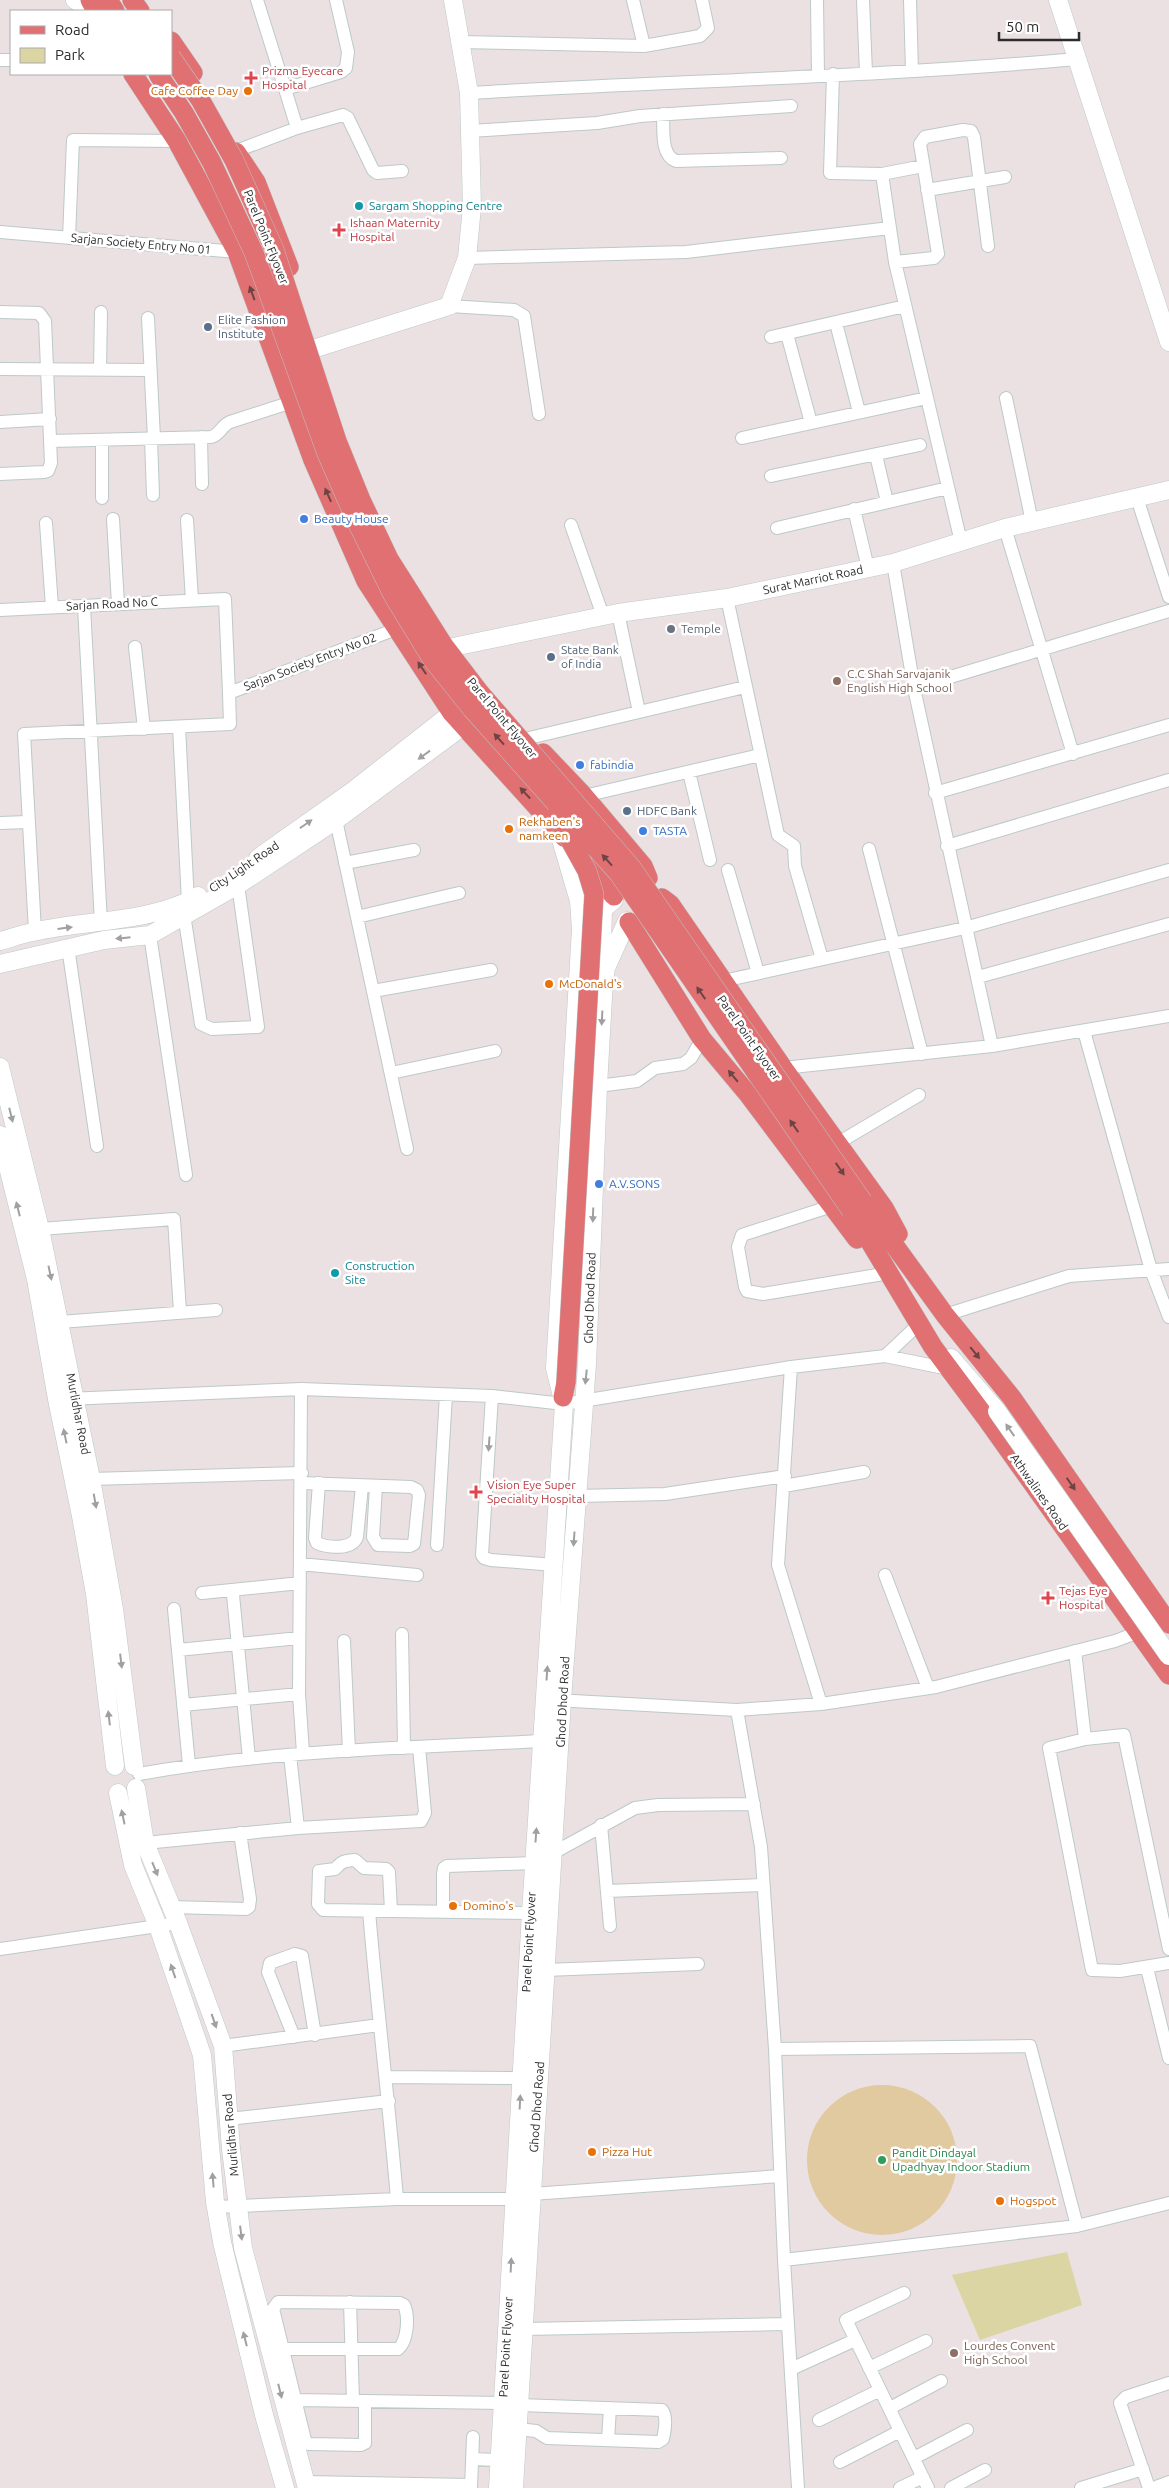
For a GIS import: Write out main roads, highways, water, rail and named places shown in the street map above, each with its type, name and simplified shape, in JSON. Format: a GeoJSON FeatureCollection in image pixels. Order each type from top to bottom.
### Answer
{"type":"FeatureCollection","features":[{"type":"Feature","properties":{"kind":"main road"},"geometry":{"type":"LineString","coordinates":[[75,0],[92,10]]}},
{"type":"Feature","properties":{"kind":"main road"},"geometry":{"type":"LineString","coordinates":[[277,361],[449,306],[467,258],[472,207],[469,93],[453,0]]}},
{"type":"Feature","properties":{"kind":"main road"},"geometry":{"type":"LineString","coordinates":[[1058,0],[1169,342]]}},
{"type":"Feature","properties":{"kind":"main road"},"geometry":{"type":"LineString","coordinates":[[172,42],[207,94],[236,151],[256,182],[280,237],[347,447],[385,533],[414,587],[452,647],[529,738],[579,791],[643,866],[648,878]]}},
{"type":"Feature","properties":{"kind":"main road","name":"Parel Point Flyover"},"geometry":{"type":"LineString","coordinates":[[172,58],[201,101],[234,160],[274,249],[337,441],[361,500],[389,559],[444,646],[480,693],[631,867],[857,1206],[915,1316]]}},
{"type":"Feature","properties":{"kind":"main road"},"geometry":{"type":"LineString","coordinates":[[134,75],[178,141],[238,252],[313,460],[366,581],[457,720],[556,828],[614,898]]}},
{"type":"Feature","properties":{"kind":"main road","name":"Parel Point Flyover"},"geometry":{"type":"LineString","coordinates":[[159,75],[184,113],[212,163],[254,252],[327,454],[354,516],[394,597],[432,659],[472,709],[619,874],[857,1206],[918,1277],[945,1315],[1012,1398],[1166,1620]]}},
{"type":"Feature","properties":{"kind":"main road","name":"Surat Marriot Road"},"geometry":{"type":"LineString","coordinates":[[452,647],[610,614],[727,598],[893,563],[1005,528],[1169,490]]}},
{"type":"Feature","properties":{"kind":"main road"},"geometry":{"type":"LineString","coordinates":[[0,964],[104,940],[150,935],[185,908],[238,885],[336,820],[491,693]]}},
{"type":"Feature","properties":{"kind":"main road","name":"City Light Road"},"geometry":{"type":"LineString","coordinates":[[0,941],[35,931],[101,923],[185,908],[457,720]]}},
{"type":"Feature","properties":{"kind":"main road"},"geometry":{"type":"LineString","coordinates":[[540,786],[587,870],[594,894],[564,1394]]}},
{"type":"Feature","properties":{"kind":"main road"},"geometry":{"type":"LineString","coordinates":[[556,828],[579,791]]}},
{"type":"Feature","properties":{"kind":"main road"},"geometry":{"type":"LineString","coordinates":[[556,828],[576,889],[581,930],[555,1368],[556,1376],[564,1394]]}},
{"type":"Feature","properties":{"kind":"main road"},"geometry":{"type":"LineString","coordinates":[[915,1316],[748,1094],[702,1039],[628,922],[617,912],[614,898],[616,888],[628,878],[635,875],[648,878],[656,884],[662,898],[670,904],[783,1068],[884,1208],[916,1264],[918,1277]]}},
{"type":"Feature","properties":{"kind":"main road"},"geometry":{"type":"LineString","coordinates":[[606,972],[602,944],[603,909],[614,898]]}},
{"type":"Feature","properties":{"kind":"main road"},"geometry":{"type":"LineString","coordinates":[[628,922],[637,924],[652,919],[658,913],[662,898]]}},
{"type":"Feature","properties":{"kind":"main road","name":"Ghod Dhod Road"},"geometry":{"type":"LineString","coordinates":[[514,2488],[518,2429],[511,2404],[524,2329],[553,1853],[554,1700],[577,1496],[588,1364],[598,1086],[606,972],[628,922]]}},
{"type":"Feature","properties":{"kind":"main road","name":"Murlidhar Road"},"geometry":{"type":"LineString","coordinates":[[0,1067],[40,1228],[91,1479],[114,1609],[145,1843],[223,2046],[238,2204],[247,2266],[306,2485]]}},
{"type":"Feature","properties":{"kind":"main road","name":"Murlidhar Road"},"geometry":{"type":"LineString","coordinates":[[0,1135],[36,1278],[57,1399],[95,1594],[115,1766]]}},
{"type":"Feature","properties":{"kind":"main road","name":"Athwalines Road"},"geometry":{"type":"LineString","coordinates":[[915,1316],[949,1369],[1169,1675]]}},
{"type":"Feature","properties":{"kind":"main road"},"geometry":{"type":"LineString","coordinates":[[930,1342],[940,1346],[997,1410],[1169,1656]]}},
{"type":"Feature","properties":{"kind":"main road","name":"Parel Point Flyover"},"geometry":{"type":"LineString","coordinates":[[498,2488],[499,2460],[511,2404],[515,2199],[530,1913],[542,1741],[554,1700],[554,1565],[564,1394]]}},
{"type":"Feature","properties":{"kind":"main road"},"geometry":{"type":"LineString","coordinates":[[124,1763],[136,1776],[128,1794],[118,1792],[110,1785],[109,1780],[115,1766],[124,1763]]}},
{"type":"Feature","properties":{"kind":"main road","name":"Murlidhar Road"},"geometry":{"type":"LineString","coordinates":[[118,1792],[133,1865],[158,1926],[202,2055],[216,2207],[222,2242],[255,2379],[285,2488]]}},
{"type":"Feature","properties":{"kind":"place","name":"Prizma Eyecare Hospital"},"geometry":{"type":"Point","coordinates":[251,78]}},
{"type":"Feature","properties":{"kind":"place","name":"Cafe Coffee Day"},"geometry":{"type":"Point","coordinates":[248,91]}},
{"type":"Feature","properties":{"kind":"place","name":"Sargam Shopping Centre"},"geometry":{"type":"Point","coordinates":[359,206]}},
{"type":"Feature","properties":{"kind":"place","name":"Ishaan Maternity Hospital"},"geometry":{"type":"Point","coordinates":[339,230]}},
{"type":"Feature","properties":{"kind":"place","name":"Elite Fashion Institute"},"geometry":{"type":"Point","coordinates":[208,327]}},
{"type":"Feature","properties":{"kind":"place","name":"Beauty House"},"geometry":{"type":"Point","coordinates":[304,519]}},
{"type":"Feature","properties":{"kind":"place","name":"Temple"},"geometry":{"type":"Point","coordinates":[671,629]}},
{"type":"Feature","properties":{"kind":"place","name":"State Bank of India"},"geometry":{"type":"Point","coordinates":[551,657]}},
{"type":"Feature","properties":{"kind":"place","name":"C.C Shah Sarvajanik English High School"},"geometry":{"type":"Point","coordinates":[837,681]}},
{"type":"Feature","properties":{"kind":"place","name":"fabindia"},"geometry":{"type":"Point","coordinates":[580,765]}},
{"type":"Feature","properties":{"kind":"place","name":"HDFC Bank"},"geometry":{"type":"Point","coordinates":[627,811]}},
{"type":"Feature","properties":{"kind":"place","name":"Rekhaben's namkeen"},"geometry":{"type":"Point","coordinates":[509,829]}},
{"type":"Feature","properties":{"kind":"place","name":"TASTA"},"geometry":{"type":"Point","coordinates":[643,831]}},
{"type":"Feature","properties":{"kind":"place","name":"McDonald's"},"geometry":{"type":"Point","coordinates":[549,984]}},
{"type":"Feature","properties":{"kind":"place","name":"A.V.SONS"},"geometry":{"type":"Point","coordinates":[599,1184]}},
{"type":"Feature","properties":{"kind":"place","name":"Construction Site"},"geometry":{"type":"Point","coordinates":[335,1273]}},
{"type":"Feature","properties":{"kind":"place","name":"Vision Eye Super Speciality Hospital"},"geometry":{"type":"Point","coordinates":[476,1492]}},
{"type":"Feature","properties":{"kind":"place","name":"Tejas Eye Hospital"},"geometry":{"type":"Point","coordinates":[1048,1598]}},
{"type":"Feature","properties":{"kind":"place","name":"Domino's"},"geometry":{"type":"Point","coordinates":[453,1906]}},
{"type":"Feature","properties":{"kind":"place","name":"Pizza Hut"},"geometry":{"type":"Point","coordinates":[592,2152]}},
{"type":"Feature","properties":{"kind":"place","name":"Pandit Dindayal Upadhyay Indoor Stadium"},"geometry":{"type":"Point","coordinates":[882,2160]}},
{"type":"Feature","properties":{"kind":"place","name":"Hogspot"},"geometry":{"type":"Point","coordinates":[1000,2201]}},
{"type":"Feature","properties":{"kind":"place","name":"Lourdes Convent High School"},"geometry":{"type":"Point","coordinates":[954,2353]}}]}
